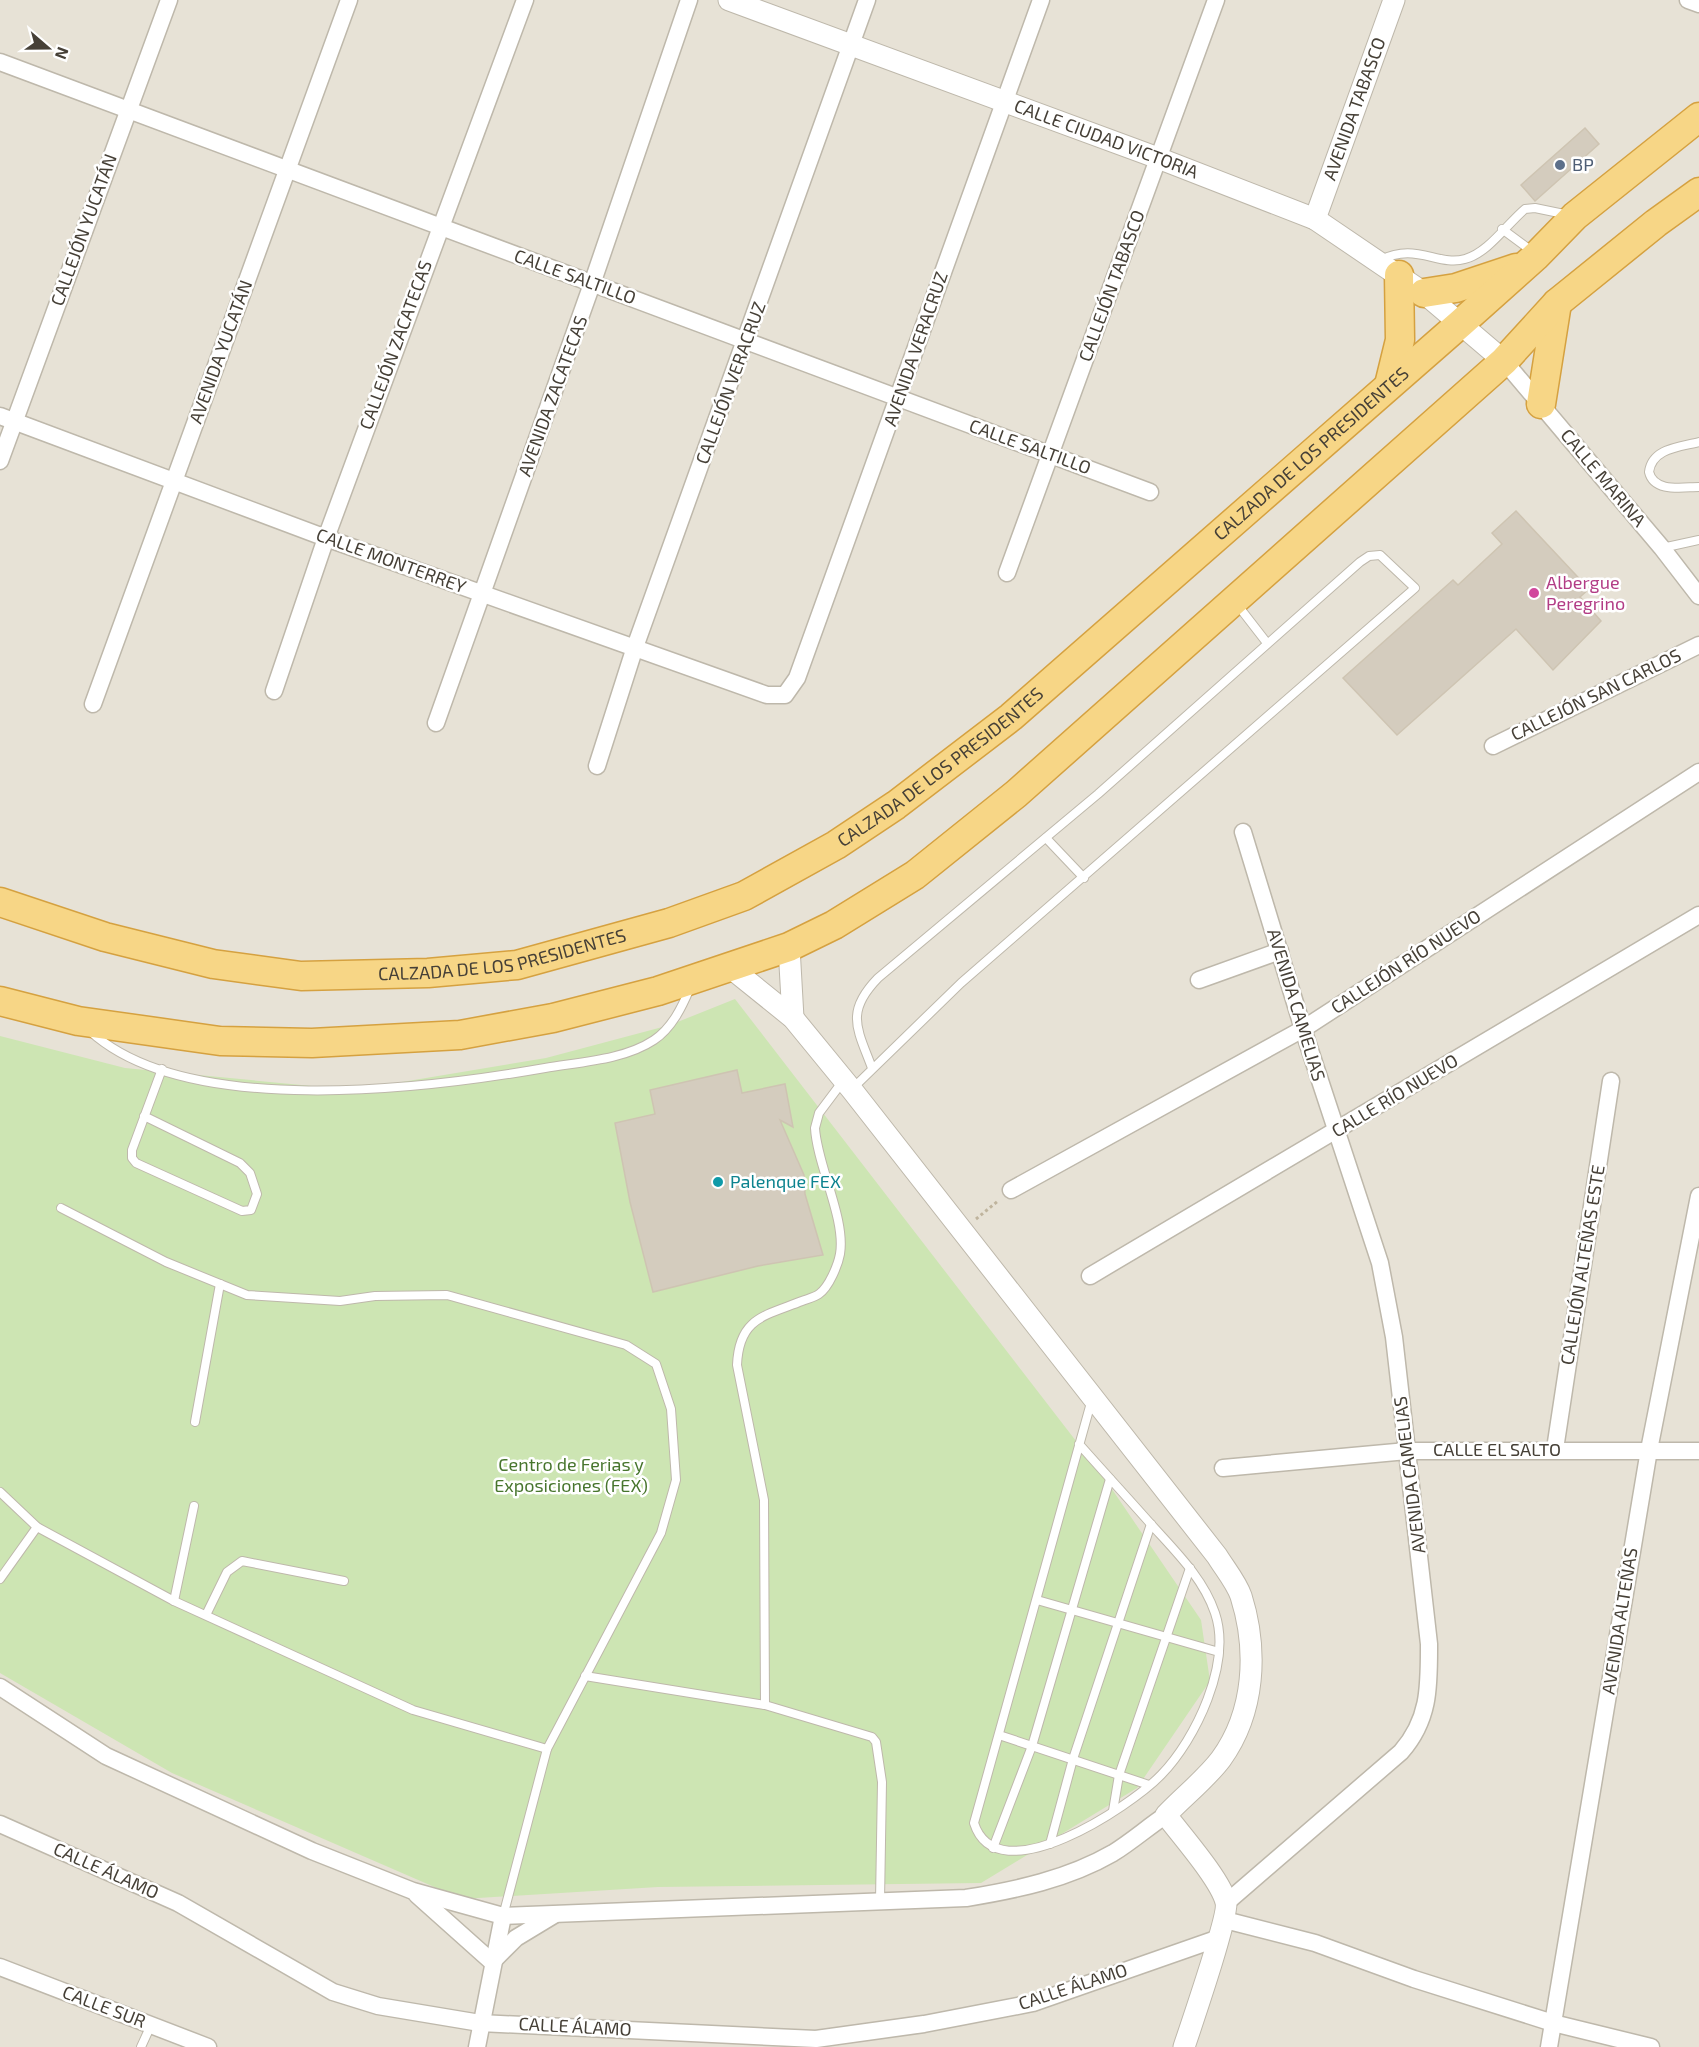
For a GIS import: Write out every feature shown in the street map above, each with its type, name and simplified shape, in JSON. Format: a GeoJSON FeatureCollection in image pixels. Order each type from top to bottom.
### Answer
{"type":"FeatureCollection","features":[{"type":"Feature","properties":{"kind":"highway","name":"CALZADA DE LOS PRESIDENTES"},"geometry":{"type":"LineString","coordinates":[[0,902],[105,937],[213,964],[301,976],[428,973],[517,965],[669,923],[744,896],[836,845],[896,806],[1011,717],[1461,323],[1575,216],[1699,117]]}},
{"type":"Feature","properties":{"kind":"highway"},"geometry":{"type":"LineString","coordinates":[[0,1000],[78,1021],[220,1041],[312,1043],[460,1035],[553,1018],[694,980],[789,947],[834,925],[915,875],[1016,794],[1504,362],[1557,303],[1656,223],[1699,192]]}},
{"type":"Feature","properties":{"kind":"highway"},"geometry":{"type":"LineString","coordinates":[[1424,293],[1456,288],[1528,261]]}},
{"type":"Feature","properties":{"kind":"highway"},"geometry":{"type":"LineString","coordinates":[[1388,268],[1400,340],[1389,386]]}},
{"type":"Feature","properties":{"kind":"highway"},"geometry":{"type":"LineString","coordinates":[[1541,404],[1557,303]]}},
{"type":"Feature","properties":{"kind":"street","name":"CALLEJÓN YUCATÁN"},"geometry":{"type":"LineString","coordinates":[[0,461],[7,419],[169,0]]}},
{"type":"Feature","properties":{"kind":"street","name":"AVENIDA YUCATÁN"},"geometry":{"type":"LineString","coordinates":[[93,704],[349,0]]}},
{"type":"Feature","properties":{"kind":"street","name":"CALLEJÓN ZACATECAS"},"geometry":{"type":"LineString","coordinates":[[274,691],[326,538],[525,0]]}},
{"type":"Feature","properties":{"kind":"street","name":"AVENIDA ZACATECAS"},"geometry":{"type":"LineString","coordinates":[[436,723],[592,284],[689,0]]}},
{"type":"Feature","properties":{"kind":"street","name":"CALLE CIUDAD VICTORIA"},"geometry":{"type":"LineString","coordinates":[[729,0],[1158,158],[1315,219],[1424,293],[1504,362]]}},
{"type":"Feature","properties":{"kind":"street","name":"CALLEJÓN VERACRUZ"},"geometry":{"type":"LineString","coordinates":[[597,766],[635,647],[867,0]]}},
{"type":"Feature","properties":{"kind":"street","name":"AVENIDA VERACRUZ"},"geometry":{"type":"LineString","coordinates":[[785,695],[797,678],[1041,0]]}},
{"type":"Feature","properties":{"kind":"street","name":"CALLEJÓN TABASCO"},"geometry":{"type":"LineString","coordinates":[[1007,573],[1216,0]]}},
{"type":"Feature","properties":{"kind":"street","name":"AVENIDA TABASCO"},"geometry":{"type":"LineString","coordinates":[[1315,219],[1394,0]]}},
{"type":"Feature","properties":{"kind":"street"},"geometry":{"type":"LineString","coordinates":[[1688,0],[1699,4]]}},
{"type":"Feature","properties":{"kind":"street","name":"CALLE SALTILLO"},"geometry":{"type":"LineString","coordinates":[[0,62],[1150,492]]}},
{"type":"Feature","properties":{"kind":"street","name":"CALLE MARINA"},"geometry":{"type":"LineString","coordinates":[[1504,362],[1662,548],[1699,596]]}},
{"type":"Feature","properties":{"kind":"street","name":"CALLE MONTERREY"},"geometry":{"type":"LineString","coordinates":[[7,419],[326,538],[767,695],[785,695]]}},
{"type":"Feature","properties":{"kind":"street","name":"CALLEJÓN SAN CARLOS"},"geometry":{"type":"LineString","coordinates":[[1493,746],[1699,645]]}},
{"type":"Feature","properties":{"kind":"street","name":"CALLEJÓN RÍO NUEVO"},"geometry":{"type":"LineString","coordinates":[[1011,1190],[1303,1029],[1699,772]]}},
{"type":"Feature","properties":{"kind":"street","name":"AVENIDA CAMELIAS"},"geometry":{"type":"LineString","coordinates":[[1184,2047],[1226,1911],[1401,1752],[1415,1736],[1420,1725],[1429,1687],[1429,1644],[1394,1337],[1380,1263],[1303,1029],[1243,832]]}},
{"type":"Feature","properties":{"kind":"street","name":"CALLE RÍO NUEVO"},"geometry":{"type":"LineString","coordinates":[[1090,1276],[1699,915]]}},
{"type":"Feature","properties":{"kind":"street"},"geometry":{"type":"LineString","coordinates":[[789,947],[793,1018]]}},
{"type":"Feature","properties":{"kind":"street"},"geometry":{"type":"LineString","coordinates":[[1199,980],[1280,951]]}},
{"type":"Feature","properties":{"kind":"street"},"geometry":{"type":"LineString","coordinates":[[0,1687],[106,1756],[312,1851],[413,1891],[503,1916],[966,1898],[1013,1891],[1066,1874],[1113,1853],[1166,1815],[1220,1760],[1240,1726],[1250,1686],[1251,1639],[1240,1594],[1218,1556],[848,1085],[793,1018],[731,968]]}},
{"type":"Feature","properties":{"kind":"street","name":"CALLEJÓN ALTEÑAS ESTE"},"geometry":{"type":"LineString","coordinates":[[1556,1449],[1611,1081]]}},
{"type":"Feature","properties":{"kind":"street","name":"AVENIDA ALTEÑAS"},"geometry":{"type":"LineString","coordinates":[[1549,2047],[1649,1450],[1699,1196]]}},
{"type":"Feature","properties":{"kind":"street","name":"CALLE EL SALTO"},"geometry":{"type":"LineString","coordinates":[[1223,1468],[1407,1451],[1556,1449],[1699,1451]]}},
{"type":"Feature","properties":{"kind":"street"},"geometry":{"type":"LineString","coordinates":[[1166,1815],[1220,1888],[1226,1911],[1414,1979],[1553,2022],[1651,2047]]}},
{"type":"Feature","properties":{"kind":"street","name":"CALLE ÁLAMO"},"geometry":{"type":"LineString","coordinates":[[0,1824],[178,1903],[333,1992],[378,2006],[480,2023],[816,2039],[924,2024],[1032,2003],[1216,1939]]}},
{"type":"Feature","properties":{"kind":"street"},"geometry":{"type":"LineString","coordinates":[[413,1891],[492,1962]]}},
{"type":"Feature","properties":{"kind":"street"},"geometry":{"type":"LineString","coordinates":[[492,1962],[516,1938],[555,1915]]}},
{"type":"Feature","properties":{"kind":"street"},"geometry":{"type":"LineString","coordinates":[[477,2047],[492,1962],[503,1916]]}},
{"type":"Feature","properties":{"kind":"street","name":"CALLE SUR"},"geometry":{"type":"LineString","coordinates":[[0,1967],[208,2047]]}},
{"type":"Feature","properties":{"kind":"lane"},"geometry":{"type":"LineString","coordinates":[[1388,268],[1390,254],[1408,253],[1456,260],[1466,259],[1480,250],[1530,207],[1575,216]]}},
{"type":"Feature","properties":{"kind":"lane"},"geometry":{"type":"LineString","coordinates":[[1503,229],[1528,261]]}},
{"type":"Feature","properties":{"kind":"lane"},"geometry":{"type":"LineString","coordinates":[[1699,442],[1663,452],[1655,457],[1649,472],[1654,483],[1662,486],[1699,487]]}},
{"type":"Feature","properties":{"kind":"lane"},"geometry":{"type":"LineString","coordinates":[[1662,548],[1699,540]]}},
{"type":"Feature","properties":{"kind":"lane"},"geometry":{"type":"LineString","coordinates":[[765,1705],[764,1500],[737,1365],[738,1350],[745,1329],[757,1318],[819,1294],[830,1278],[840,1253],[839,1232],[815,1128],[819,1113],[848,1085],[872,1068],[961,984],[1084,878],[1249,730],[1415,588],[1380,555],[1369,556],[1046,838],[864,993],[857,1007],[855,1020],[872,1068]]}},
{"type":"Feature","properties":{"kind":"lane"},"geometry":{"type":"LineString","coordinates":[[1234,601],[1267,643]]}},
{"type":"Feature","properties":{"kind":"lane"},"geometry":{"type":"LineString","coordinates":[[1046,838],[1084,878]]}},
{"type":"Feature","properties":{"kind":"lane"},"geometry":{"type":"LineString","coordinates":[[78,1021],[114,1052],[195,1080],[270,1091],[465,1082],[600,1058],[639,1048],[656,1039],[675,1018],[694,980]]}},
{"type":"Feature","properties":{"kind":"lane"},"geometry":{"type":"LineString","coordinates":[[144,1116],[240,1162],[250,1173],[257,1194],[251,1210],[242,1211],[136,1163],[132,1158],[132,1150],[144,1116],[162,1069]]}},
{"type":"Feature","properties":{"kind":"lane"},"geometry":{"type":"LineString","coordinates":[[61,1208],[166,1262],[247,1295],[340,1301],[384,1296],[447,1295],[626,1345],[656,1364],[671,1409],[676,1480],[661,1533],[547,1749],[503,1916]]}},
{"type":"Feature","properties":{"kind":"lane"},"geometry":{"type":"LineString","coordinates":[[195,1422],[220,1284]]}},
{"type":"Feature","properties":{"kind":"lane"},"geometry":{"type":"LineString","coordinates":[[1079,1444],[1190,1568],[1215,1613],[1219,1652],[1209,1696],[1191,1733],[1162,1774],[1113,1811],[1050,1844],[1028,1851],[993,1848],[977,1835],[974,1823],[1037,1600],[1079,1444],[1093,1395]]}},
{"type":"Feature","properties":{"kind":"lane"},"geometry":{"type":"LineString","coordinates":[[993,1848],[1032,1746],[1074,1611],[1110,1479]]}},
{"type":"Feature","properties":{"kind":"lane"},"geometry":{"type":"LineString","coordinates":[[0,1492],[37,1527],[174,1601],[413,1710],[547,1749]]}},
{"type":"Feature","properties":{"kind":"lane"},"geometry":{"type":"LineString","coordinates":[[174,1601],[194,1506]]}},
{"type":"Feature","properties":{"kind":"lane"},"geometry":{"type":"LineString","coordinates":[[1050,1844],[1073,1759],[1120,1624],[1151,1524]]}},
{"type":"Feature","properties":{"kind":"lane"},"geometry":{"type":"LineString","coordinates":[[0,1579],[37,1527]]}},
{"type":"Feature","properties":{"kind":"lane"},"geometry":{"type":"LineString","coordinates":[[206,1616],[227,1572],[234,1564],[242,1561],[344,1581]]}},
{"type":"Feature","properties":{"kind":"lane"},"geometry":{"type":"LineString","coordinates":[[1113,1811],[1119,1775],[1190,1568]]}},
{"type":"Feature","properties":{"kind":"lane"},"geometry":{"type":"LineString","coordinates":[[1037,1600],[1219,1652]]}},
{"type":"Feature","properties":{"kind":"lane"},"geometry":{"type":"LineString","coordinates":[[585,1676],[765,1705],[865,1734],[876,1742],[882,1782],[880,1901]]}},
{"type":"Feature","properties":{"kind":"lane"},"geometry":{"type":"LineString","coordinates":[[999,1735],[1149,1785]]}},
{"type":"Feature","properties":{"kind":"lane"},"geometry":{"type":"LineString","coordinates":[[141,2047],[151,2025]]}},
{"type":"Feature","properties":{"kind":"path"},"geometry":{"type":"LineString","coordinates":[[963,1230],[1011,1190]]}},
{"type":"Feature","properties":{"kind":"shaded area"},"geometry":{"type":"Polygon","coordinates":[[[0,0],[1699,0],[1699,2047],[0,2047],[0,0]]]}},
{"type":"Feature","properties":{"kind":"green space","name":"Centro de Ferias y Exposiciones (FEX)"},"geometry":{"type":"Polygon","coordinates":[[[735,999],[1103,1476],[1201,1620],[1210,1681],[1137,1788],[981,1883],[658,1887],[462,1899],[172,1773],[0,1673],[0,1036],[125,1068],[354,1090],[546,1058],[670,1025],[735,999]]]}},
{"type":"Feature","properties":{"kind":"building","name":"BP"},"geometry":{"type":"Polygon","coordinates":[[[1585,128],[1599,144],[1535,201],[1521,185],[1585,128]]]}},
{"type":"Feature","properties":{"kind":"building"},"geometry":{"type":"Polygon","coordinates":[[[1516,511],[1589,589],[1580,597],[1601,621],[1553,670],[1516,629],[1397,735],[1343,678],[1453,580],[1458,585],[1502,544],[1492,533],[1516,511]]]}},
{"type":"Feature","properties":{"kind":"building","name":"Palenque FEX"},"geometry":{"type":"Polygon","coordinates":[[[737,1070],[742,1093],[785,1084],[793,1127],[780,1120],[804,1175],[805,1194],[823,1255],[758,1266],[653,1292],[630,1202],[615,1123],[655,1114],[650,1090],[737,1070]]]}},
{"type":"Feature","properties":{"kind":"place","name":"BP"},"geometry":{"type":"Point","coordinates":[1560,165]}},
{"type":"Feature","properties":{"kind":"place","name":"Albergue Peregrino"},"geometry":{"type":"Point","coordinates":[1534,593]}},
{"type":"Feature","properties":{"kind":"place","name":"Palenque FEX"},"geometry":{"type":"Point","coordinates":[718,1182]}}]}
